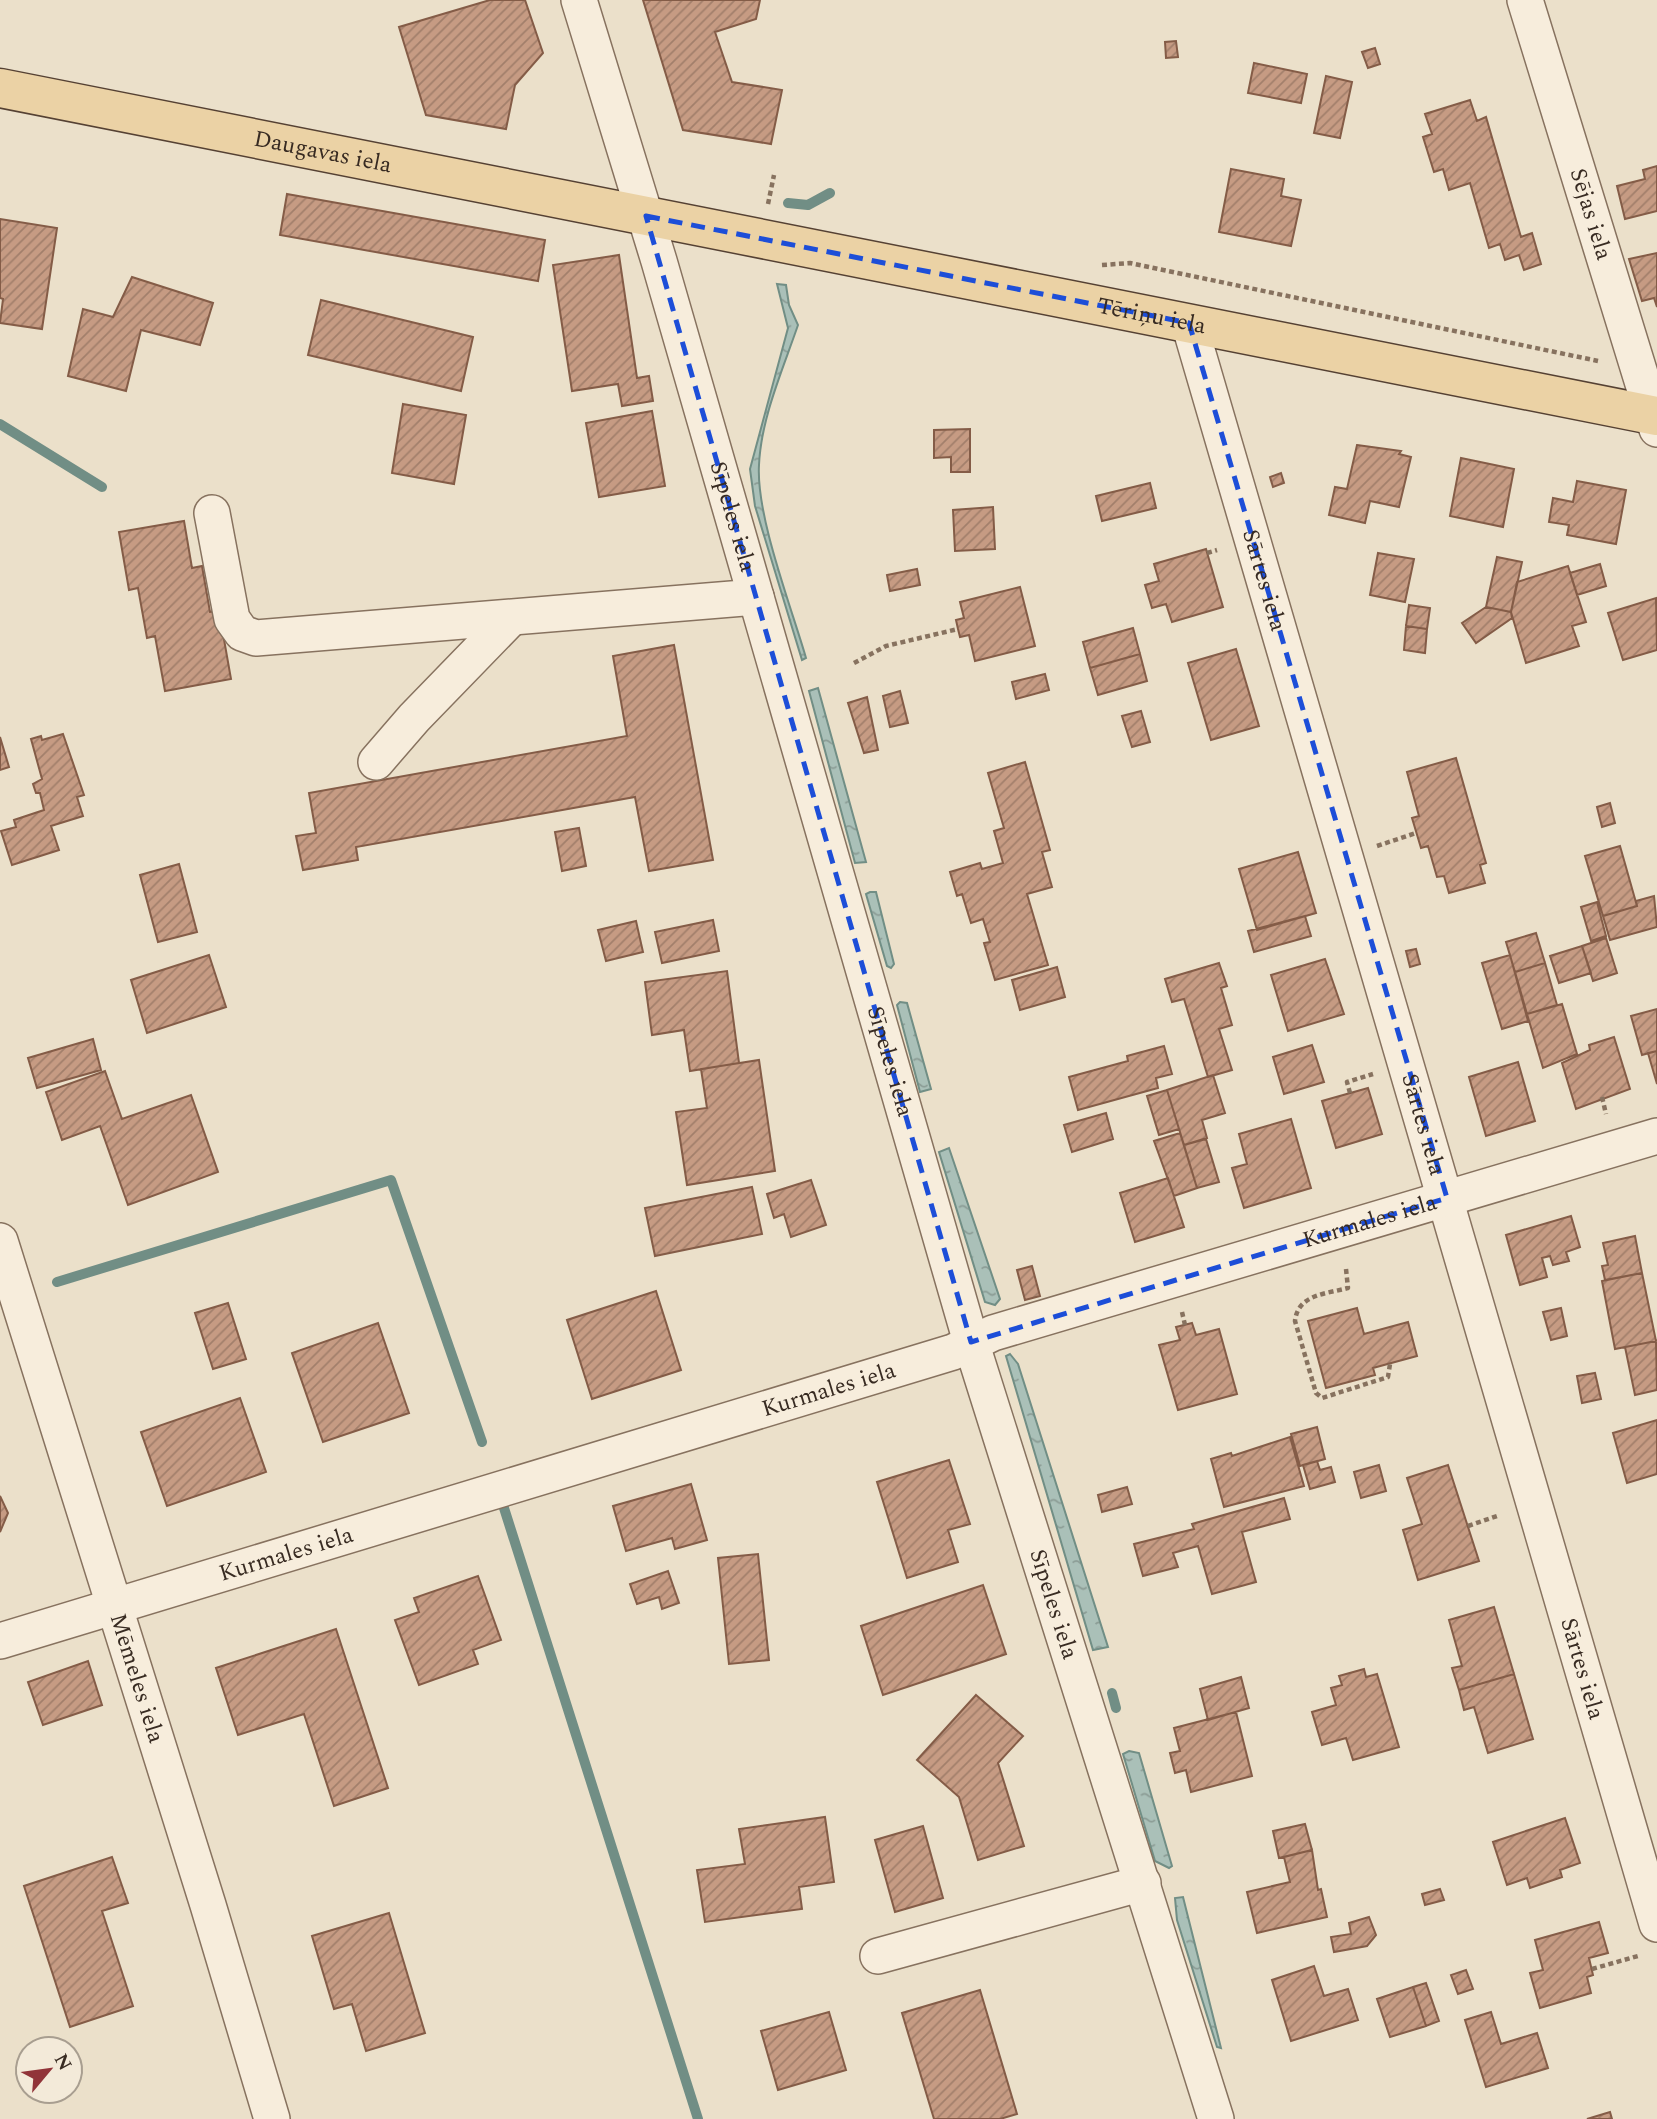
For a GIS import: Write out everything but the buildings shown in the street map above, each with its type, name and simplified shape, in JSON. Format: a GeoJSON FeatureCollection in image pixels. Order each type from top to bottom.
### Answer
{"type":"FeatureCollection","features":[{"type":"Feature","properties":{"kind":"main road","name":"Daugavas iela"},"geometry":{"type":"LineString","coordinates":[[0,88],[646,216]]}},
{"type":"Feature","properties":{"kind":"main road","name":"Tēriņu iela"},"geometry":{"type":"LineString","coordinates":[[646,216],[1189,323],[1656,420]]}},
{"type":"Feature","properties":{"kind":"street","name":"Sīpeles iela"},"geometry":{"type":"LineString","coordinates":[[579,0],[646,216],[971,1342],[1216,2119]]}},
{"type":"Feature","properties":{"kind":"street","name":"Sējas iela"},"geometry":{"type":"LineString","coordinates":[[1525,0],[1656,420]]}},
{"type":"Feature","properties":{"kind":"street","name":"Sārtes iela"},"geometry":{"type":"LineString","coordinates":[[1189,323],[1447,1198],[1651,1938]]}},
{"type":"Feature","properties":{"kind":"street"},"geometry":{"type":"LineString","coordinates":[[212,513],[232,619],[242,633],[256,638],[756,597]]}},
{"type":"Feature","properties":{"kind":"street"},"geometry":{"type":"LineString","coordinates":[[376,762],[414,718],[511,618]]}},
{"type":"Feature","properties":{"kind":"street","name":"Kurmales iela"},"geometry":{"type":"LineString","coordinates":[[0,1641],[953,1352],[993,1333],[1657,1136]]}},
{"type":"Feature","properties":{"kind":"street","name":"Mēmeles iela"},"geometry":{"type":"LineString","coordinates":[[0,1241],[116,1607],[272,2119]]}},
{"type":"Feature","properties":{"kind":"street"},"geometry":{"type":"LineString","coordinates":[[878,1956],[1143,1883]]}},
{"type":"Feature","properties":{"kind":"path"},"geometry":{"type":"LineString","coordinates":[[766,211],[774,175]]}},
{"type":"Feature","properties":{"kind":"path"},"geometry":{"type":"LineString","coordinates":[[854,663],[886,646],[958,629]]}},
{"type":"Feature","properties":{"kind":"path"},"geometry":{"type":"LineString","coordinates":[[1346,1269],[1348,1288],[1306,1300],[1296,1313],[1295,1321],[1316,1393],[1322,1398],[1375,1383],[1388,1377],[1390,1363]]}},
{"type":"Feature","properties":{"kind":"path"},"geometry":{"type":"LineString","coordinates":[[1592,1969],[1651,1938]]}},
{"type":"Feature","properties":{"kind":"highlighted area"},"geometry":{"type":"Polygon","coordinates":[[[646,216],[1189,323],[1447,1198],[971,1342],[646,216]]]}},
{"type":"Feature","properties":{"kind":"water"},"geometry":{"type":"Polygon","coordinates":[[[777,284],[786,285],[789,305],[798,325],[764,429],[759,465],[760,486],[769,535],[806,658],[802,660],[755,506],[750,469],[788,328],[777,284]]]}},
{"type":"Feature","properties":{"kind":"water"},"geometry":{"type":"Polygon","coordinates":[[[818,688],[866,862],[855,863],[809,691],[818,688]]]}},
{"type":"Feature","properties":{"kind":"water"},"geometry":{"type":"Polygon","coordinates":[[[876,892],[894,964],[891,968],[887,966],[866,894],[876,892]]]}},
{"type":"Feature","properties":{"kind":"water"},"geometry":{"type":"Polygon","coordinates":[[[900,1002],[907,1003],[931,1089],[920,1092],[897,1005],[900,1002]]]}},
{"type":"Feature","properties":{"kind":"water"},"geometry":{"type":"Polygon","coordinates":[[[949,1148],[1000,1299],[995,1305],[985,1302],[939,1152],[949,1148]]]}},
{"type":"Feature","properties":{"kind":"water"},"geometry":{"type":"Polygon","coordinates":[[[1010,1354],[1018,1364],[1108,1647],[1093,1650],[1006,1356],[1010,1354]]]}},
{"type":"Feature","properties":{"kind":"water"},"geometry":{"type":"Polygon","coordinates":[[[1129,1751],[1139,1753],[1172,1866],[1169,1868],[1155,1861],[1123,1754],[1129,1751]]]}},
{"type":"Feature","properties":{"kind":"water"},"geometry":{"type":"Polygon","coordinates":[[[1183,1897],[1221,2048],[1217,2047],[1177,1920],[1175,1898],[1183,1897]]]}},
{"type":"Feature","properties":{"kind":"waterway"},"geometry":{"type":"LineString","coordinates":[[788,203],[808,205],[830,193]]}},
{"type":"Feature","properties":{"kind":"waterway"},"geometry":{"type":"LineString","coordinates":[[0,424],[102,487]]}},
{"type":"Feature","properties":{"kind":"waterway"},"geometry":{"type":"LineString","coordinates":[[57,1282],[391,1180],[482,1442]]}},
{"type":"Feature","properties":{"kind":"waterway"},"geometry":{"type":"LineString","coordinates":[[504,1508],[698,2119]]}},
{"type":"Feature","properties":{"kind":"waterway"},"geometry":{"type":"LineString","coordinates":[[1112,1693],[1116,1708]]}}]}
